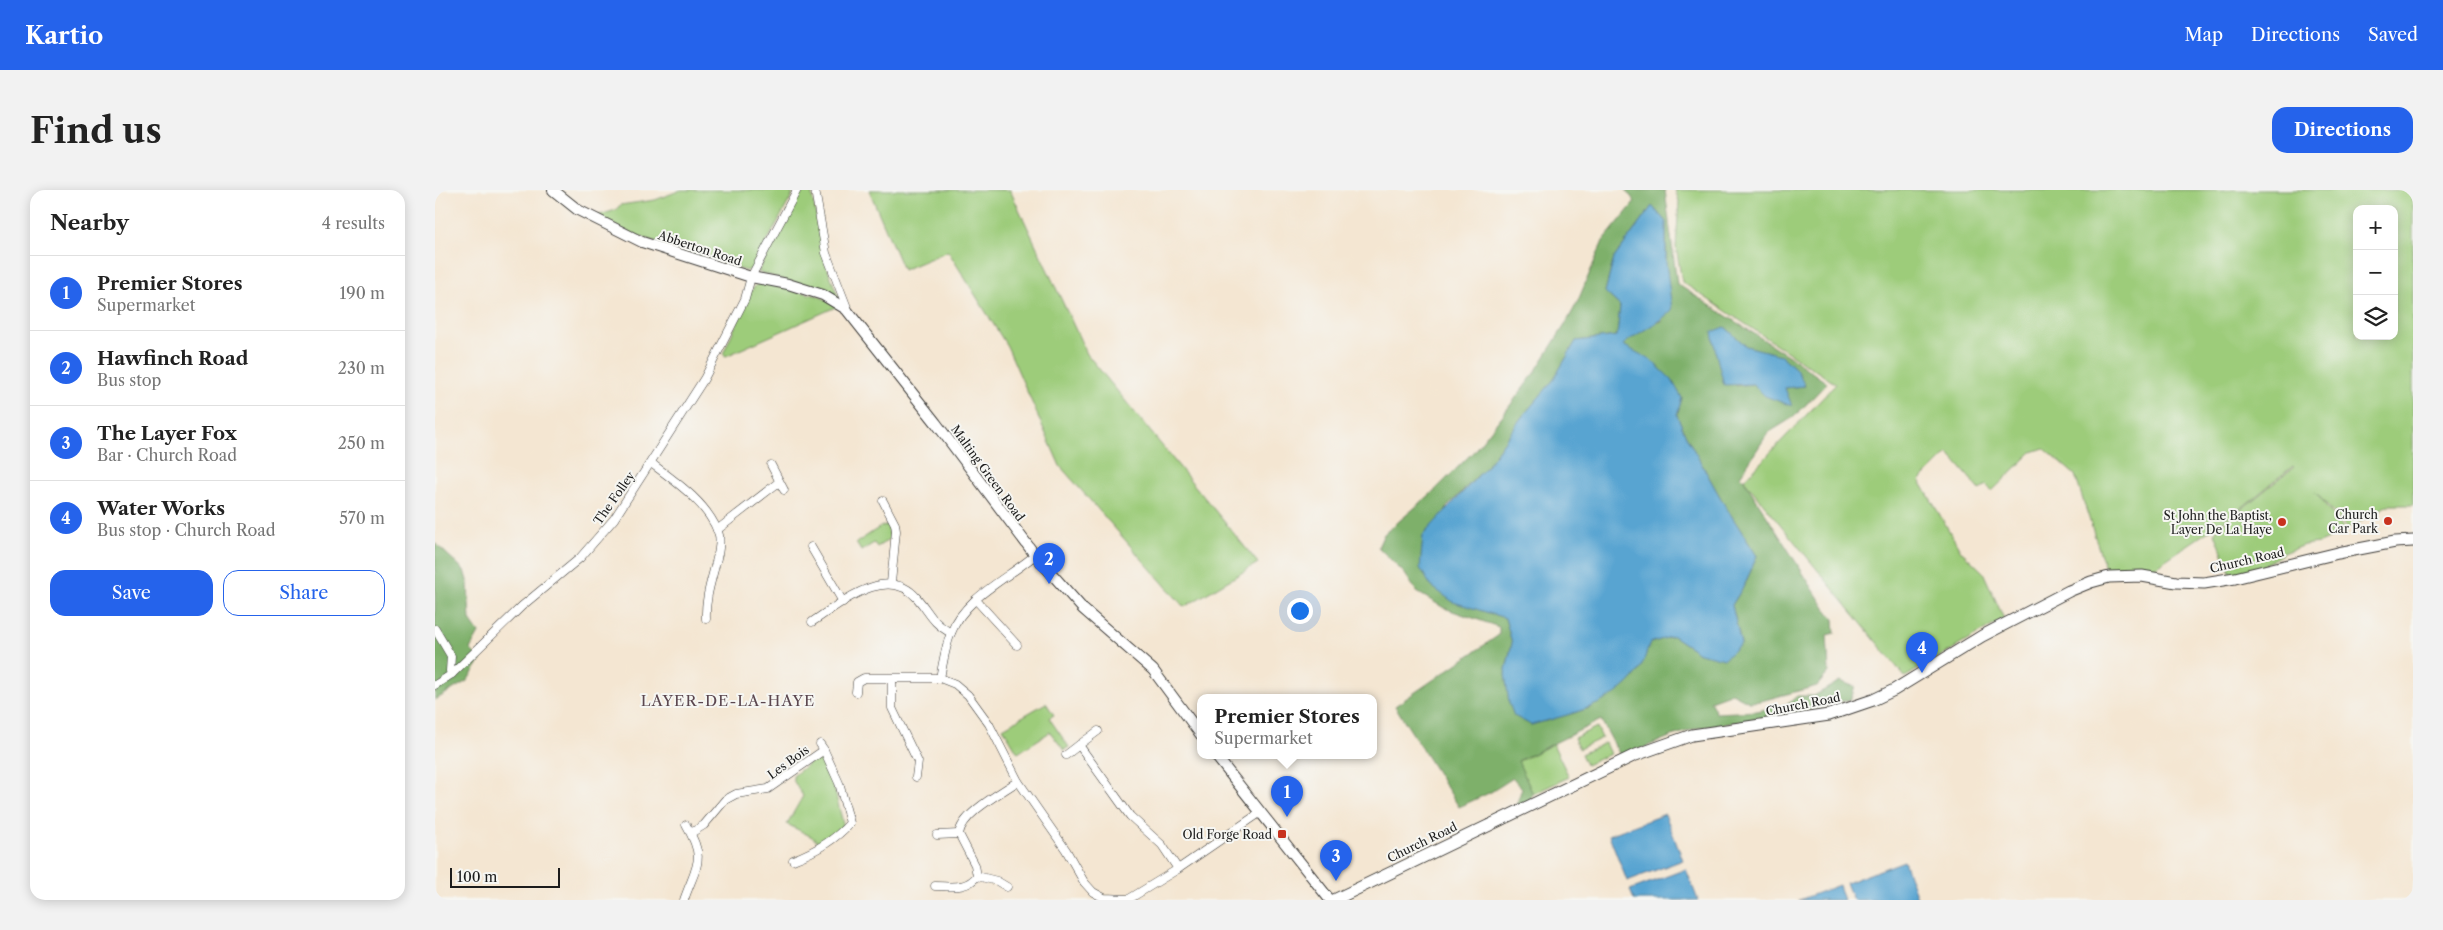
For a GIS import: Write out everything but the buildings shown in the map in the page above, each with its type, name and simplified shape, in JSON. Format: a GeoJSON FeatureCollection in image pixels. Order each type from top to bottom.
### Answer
{"type":"FeatureCollection","features":[{"type":"Feature","properties":{"kind":"main road","name":"Church Road"},"geometry":{"type":"LineString","coordinates":[[1334,900],[1633,756],[1692,736],[1829,715],[1873,700],[1894,690],[1982,636],[2069,591],[2091,582],[2109,578],[2142,576],[2176,582],[2204,583],[2235,578],[2338,553],[2395,542],[2413,541]]}},
{"type":"Feature","properties":{"kind":"street","name":"Abberton Road"},"geometry":{"type":"LineString","coordinates":[[553,190],[578,210],[642,242],[751,277],[788,284],[823,295],[848,311]]}},
{"type":"Feature","properties":{"kind":"street","name":"The Folley"},"geometry":{"type":"LineString","coordinates":[[435,685],[452,674],[522,606],[580,558],[614,519],[704,379],[741,308],[751,277],[797,190]]}},
{"type":"Feature","properties":{"kind":"street","name":"Malting Green Road"},"geometry":{"type":"LineString","coordinates":[[815,190],[827,252],[848,311],[1035,555],[1083,609],[1144,661],[1197,730]]}},
{"type":"Feature","properties":{"kind":"street"},"geometry":{"type":"LineString","coordinates":[[651,463],[680,484],[705,512],[719,533],[718,557],[708,588],[706,619]]}},
{"type":"Feature","properties":{"kind":"street"},"geometry":{"type":"LineString","coordinates":[[771,465],[784,490]]}},
{"type":"Feature","properties":{"kind":"street"},"geometry":{"type":"LineString","coordinates":[[717,530],[779,482]]}},
{"type":"Feature","properties":{"kind":"street"},"geometry":{"type":"LineString","coordinates":[[883,501],[892,517],[896,532],[891,583]]}},
{"type":"Feature","properties":{"kind":"street"},"geometry":{"type":"LineString","coordinates":[[811,547],[843,602]]}},
{"type":"Feature","properties":{"kind":"street"},"geometry":{"type":"LineString","coordinates":[[940,678],[951,633],[962,614],[976,600],[1035,555]]}},
{"type":"Feature","properties":{"kind":"street"},"geometry":{"type":"LineString","coordinates":[[812,622],[843,602],[878,584],[891,583],[908,590],[917,597],[933,622],[951,633]]}},
{"type":"Feature","properties":{"kind":"street"},"geometry":{"type":"LineString","coordinates":[[976,600],[1017,645]]}},
{"type":"Feature","properties":{"kind":"street"},"geometry":{"type":"LineString","coordinates":[[435,628],[451,656],[449,671],[452,674]]}},
{"type":"Feature","properties":{"kind":"street"},"geometry":{"type":"LineString","coordinates":[[857,692],[857,682],[864,678],[940,678],[955,684],[968,695],[989,724],[1018,781],[1061,842],[1084,882],[1093,892],[1104,898],[1129,898],[1178,869],[1261,812]]}},
{"type":"Feature","properties":{"kind":"street"},"geometry":{"type":"LineString","coordinates":[[892,679],[892,708],[918,762],[916,777]]}},
{"type":"Feature","properties":{"kind":"street"},"geometry":{"type":"LineString","coordinates":[[1066,755],[1098,731]]}},
{"type":"Feature","properties":{"kind":"street"},"geometry":{"type":"LineString","coordinates":[[1079,745],[1130,816],[1162,845],[1178,869]]}},
{"type":"Feature","properties":{"kind":"street","name":"Les Bois"},"geometry":{"type":"LineString","coordinates":[[691,833],[711,817],[725,800],[737,794],[768,790],[822,747],[839,783],[852,822],[828,842],[809,854],[793,860]]}},
{"type":"Feature","properties":{"kind":"street"},"geometry":{"type":"LineString","coordinates":[[1217,759],[1330,900]]}},
{"type":"Feature","properties":{"kind":"street"},"geometry":{"type":"LineString","coordinates":[[977,876],[975,864],[959,834],[963,823],[1018,781]]}},
{"type":"Feature","properties":{"kind":"street"},"geometry":{"type":"LineString","coordinates":[[982,796],[987,803]]}},
{"type":"Feature","properties":{"kind":"street"},"geometry":{"type":"LineString","coordinates":[[684,900],[699,862],[699,850],[687,825]]}},
{"type":"Feature","properties":{"kind":"street"},"geometry":{"type":"LineString","coordinates":[[937,835],[959,834]]}},
{"type":"Feature","properties":{"kind":"street"},"geometry":{"type":"LineString","coordinates":[[935,886],[964,886],[971,883],[977,876]]}},
{"type":"Feature","properties":{"kind":"street"},"geometry":{"type":"LineString","coordinates":[[977,876],[997,881],[1007,887]]}},
{"type":"Feature","properties":{"kind":"green space"},"geometry":{"type":"Polygon","coordinates":[[[681,190],[786,190],[793,194],[752,269],[746,271],[634,235],[596,216],[616,210],[620,205],[655,200],[681,190]]]}},
{"type":"Feature","properties":{"kind":"green space"},"geometry":{"type":"Polygon","coordinates":[[[799,190],[811,190],[825,261],[839,299],[829,293],[758,272],[799,190]]]}},
{"type":"Feature","properties":{"kind":"green space"},"geometry":{"type":"Polygon","coordinates":[[[869,190],[1010,190],[1087,354],[1258,563],[1184,607],[1060,466],[1007,346],[948,251],[903,270],[869,190]]]}},
{"type":"Feature","properties":{"kind":"green space"},"geometry":{"type":"Polygon","coordinates":[[[1626,190],[1665,190],[1677,284],[1792,358],[1827,383],[1794,417],[1768,433],[1740,476],[1834,619],[1835,633],[1827,635],[1829,672],[1817,686],[1761,701],[1749,702],[1732,693],[1710,701],[1716,713],[1757,711],[1788,704],[1797,696],[1814,696],[1840,681],[1855,687],[1851,699],[1802,712],[1698,728],[1672,736],[1621,757],[1601,720],[1518,761],[1533,794],[1526,802],[1516,806],[1522,788],[1513,778],[1491,792],[1459,807],[1395,706],[1499,635],[1499,627],[1444,608],[1417,592],[1405,574],[1378,547],[1384,534],[1432,493],[1474,451],[1533,375],[1577,303],[1603,241],[1635,202],[1626,190]],[[1652,206],[1614,258],[1605,292],[1620,306],[1617,336],[1576,341],[1552,382],[1521,418],[1487,466],[1446,508],[1487,612],[1505,618],[1512,643],[1505,674],[1531,725],[1590,708],[1638,672],[1650,643],[1673,636],[1699,653],[1741,644],[1732,605],[1745,584],[1757,556],[1724,504],[1686,436],[1677,415],[1682,398],[1622,345],[1647,326],[1662,321],[1666,262],[1666,222],[1652,206]],[[1725,327],[1736,386],[1753,384],[1765,396],[1784,388],[1805,386],[1797,370],[1781,356],[1746,346],[1725,327]]]}},
{"type":"Feature","properties":{"kind":"green space"},"geometry":{"type":"Polygon","coordinates":[[[1675,190],[2413,190],[2413,505],[2388,505],[2348,528],[2315,492],[2346,531],[2319,543],[2304,545],[2284,553],[2256,570],[2231,575],[2215,533],[2218,528],[2293,466],[2234,514],[2149,571],[2106,571],[2075,475],[2044,448],[2032,452],[1992,491],[1986,485],[1980,490],[1948,453],[1920,481],[1961,551],[1983,572],[2004,619],[1905,677],[1744,480],[1836,384],[1682,282],[1676,247],[1679,201],[1675,190]]]}},
{"type":"Feature","properties":{"kind":"green space"},"geometry":{"type":"Polygon","coordinates":[[[762,283],[819,296],[838,306],[726,356],[723,354],[751,291],[756,285],[762,283]]]}},
{"type":"Feature","properties":{"kind":"green space"},"geometry":{"type":"Polygon","coordinates":[[[888,525],[890,539],[877,547],[874,543],[861,551],[856,543],[880,527],[888,525]]]}},
{"type":"Feature","properties":{"kind":"green space"},"geometry":{"type":"Polygon","coordinates":[[[435,543],[464,570],[468,584],[470,620],[479,633],[470,649],[481,660],[467,681],[435,700],[435,543]]]}},
{"type":"Feature","properties":{"kind":"green space"},"geometry":{"type":"Polygon","coordinates":[[[1046,703],[1054,715],[1049,718],[1069,747],[1064,750],[1050,732],[1018,753],[1003,728],[1046,703]]]}},
{"type":"Feature","properties":{"kind":"green space"},"geometry":{"type":"Polygon","coordinates":[[[1597,727],[1602,738],[1579,749],[1574,738],[1597,727]]]}},
{"type":"Feature","properties":{"kind":"green space"},"geometry":{"type":"Polygon","coordinates":[[[1605,743],[1610,754],[1586,765],[1581,754],[1605,743]]]}},
{"type":"Feature","properties":{"kind":"green space"},"geometry":{"type":"Polygon","coordinates":[[[1553,744],[1569,777],[1533,794],[1517,762],[1553,744]]]}},
{"type":"Feature","properties":{"kind":"green space"},"geometry":{"type":"Polygon","coordinates":[[[813,760],[823,761],[833,784],[843,823],[842,827],[817,846],[818,842],[812,837],[787,824],[803,796],[793,780],[793,776],[813,760]]]}},
{"type":"Feature","properties":{"kind":"water"},"geometry":{"type":"Polygon","coordinates":[[[1652,206],[1666,222],[1666,262],[1672,310],[1661,320],[1623,345],[1651,360],[1672,380],[1682,398],[1677,415],[1686,436],[1724,504],[1757,556],[1745,584],[1732,605],[1741,644],[1724,659],[1699,653],[1673,636],[1650,643],[1638,672],[1628,684],[1616,693],[1589,708],[1531,725],[1514,716],[1509,703],[1505,674],[1512,643],[1505,618],[1453,602],[1431,586],[1420,568],[1423,535],[1487,466],[1521,418],[1552,382],[1576,341],[1617,336],[1620,306],[1605,292],[1614,258],[1652,206]]]}},
{"type":"Feature","properties":{"kind":"water"},"geometry":{"type":"Polygon","coordinates":[[[1725,327],[1746,346],[1781,355],[1797,370],[1805,386],[1785,388],[1792,406],[1765,396],[1753,384],[1724,385],[1712,332],[1725,327]]]}},
{"type":"Feature","properties":{"kind":"water"},"geometry":{"type":"Polygon","coordinates":[[[1665,814],[1683,860],[1627,881],[1609,835],[1665,814]]]}},
{"type":"Feature","properties":{"kind":"water"},"geometry":{"type":"Polygon","coordinates":[[[1904,861],[1918,900],[1853,900],[1846,883],[1904,861]]]}},
{"type":"Feature","properties":{"kind":"water"},"geometry":{"type":"Polygon","coordinates":[[[1686,869],[1698,900],[1634,900],[1630,890],[1686,869]]]}},
{"type":"Feature","properties":{"kind":"water"},"geometry":{"type":"Polygon","coordinates":[[[1839,885],[1844,900],[1799,900],[1839,885]]]}},
{"type":"Feature","properties":{"kind":"place","name":"Church Car Park"},"geometry":{"type":"Point","coordinates":[2388,521]}},
{"type":"Feature","properties":{"kind":"place","name":"St John the Baptist, Layer De La Haye"},"geometry":{"type":"Point","coordinates":[2282,522]}},
{"type":"Feature","properties":{"kind":"place","name":"Hawfinch Road"},"geometry":{"type":"Point","coordinates":[1049,584]}},
{"type":"Feature","properties":{"kind":"place","name":"Water Works"},"geometry":{"type":"Point","coordinates":[1922,673]}},
{"type":"Feature","properties":{"kind":"place","name":"Premier Stores"},"geometry":{"type":"Point","coordinates":[1287,817]}},
{"type":"Feature","properties":{"kind":"place","name":"Old Forge Road"},"geometry":{"type":"Point","coordinates":[1282,834]}},
{"type":"Feature","properties":{"kind":"place","name":"The Layer Fox"},"geometry":{"type":"Point","coordinates":[1336,881]}},
{"type":"Feature","properties":{"kind":"district","name":"LAYER-DE-LA-HAYE"},"geometry":{"type":"Point","coordinates":[728,700]}}]}
